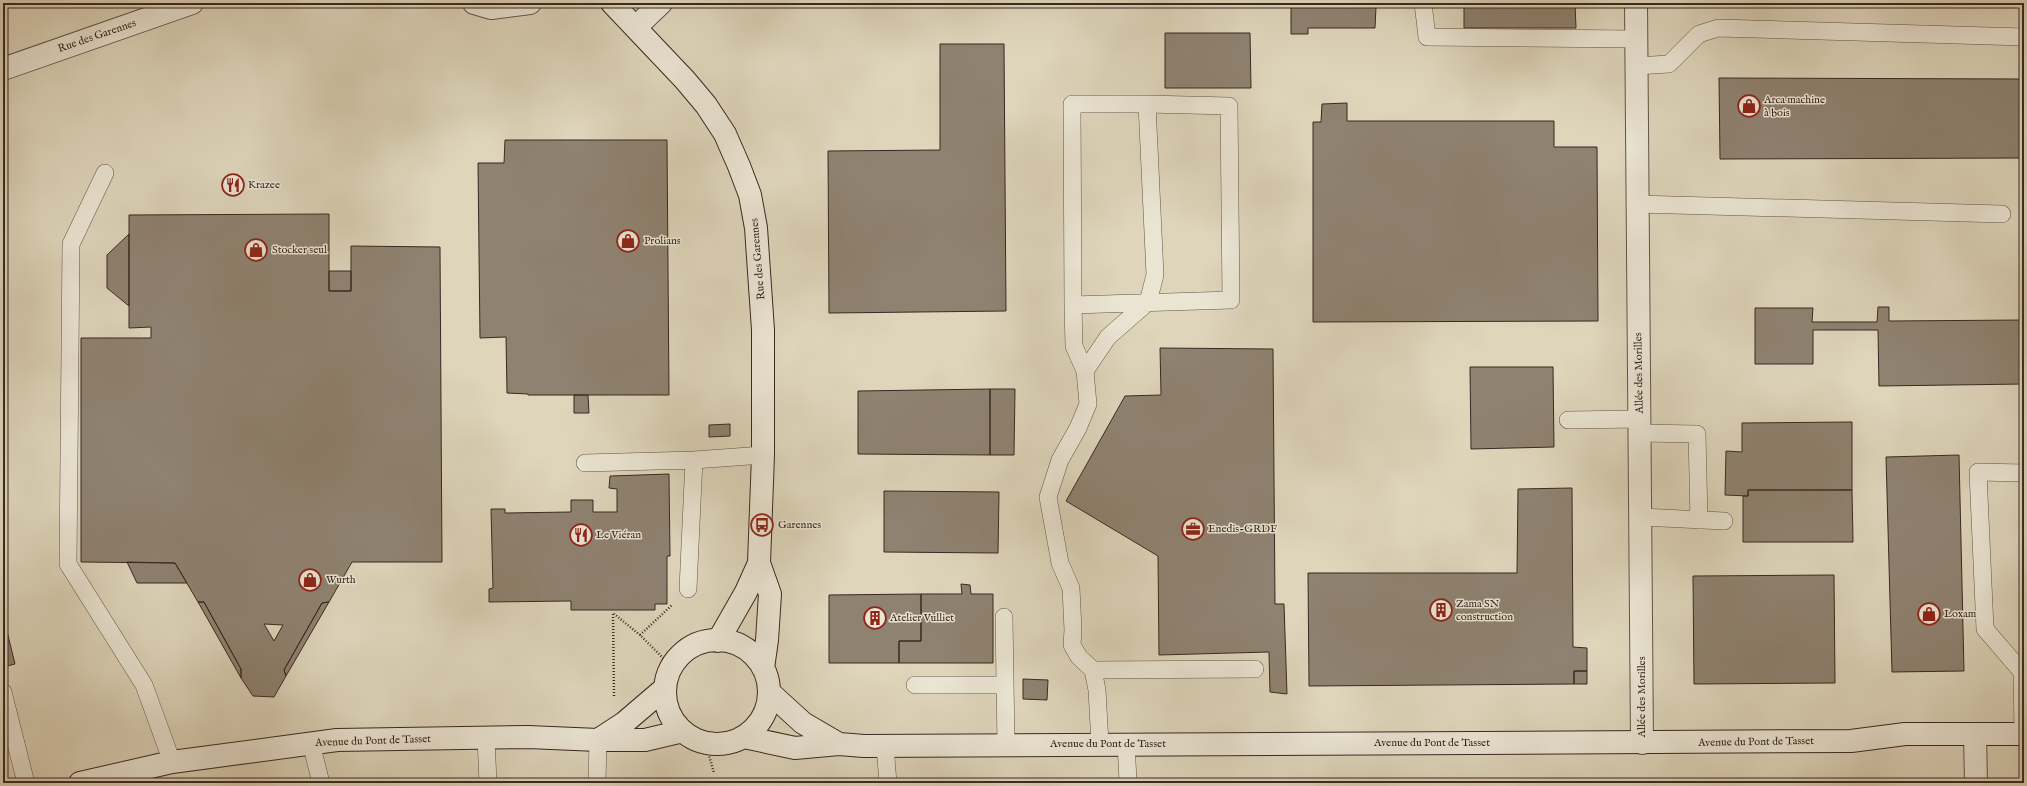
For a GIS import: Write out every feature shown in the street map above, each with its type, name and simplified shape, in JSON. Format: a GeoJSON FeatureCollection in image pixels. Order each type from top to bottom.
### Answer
{"type":"FeatureCollection","features":[{"type":"Feature","properties":{"kind":"street","name":"Rue des Garennes"},"geometry":{"type":"LineString","coordinates":[[3,69],[192,3]]}},
{"type":"Feature","properties":{"kind":"street"},"geometry":{"type":"LineString","coordinates":[[474,3],[491,8],[530,3]]}},
{"type":"Feature","properties":{"kind":"street","name":"Rue des Garennes"},"geometry":{"type":"LineString","coordinates":[[612,3],[636,27],[706,105],[725,134],[750,195],[756,228],[760,267],[763,330],[763,455],[759,563],[770,594],[767,640],[763,668]]}},
{"type":"Feature","properties":{"kind":"street"},"geometry":{"type":"LineString","coordinates":[[636,27],[661,3]]}},
{"type":"Feature","properties":{"kind":"street","name":"Allée des Morilles"},"geometry":{"type":"LineString","coordinates":[[1636,3],[1642,743]]}},
{"type":"Feature","properties":{"kind":"street","name":"Rue des Garennes"},"geometry":{"type":"LineString","coordinates":[[718,640],[746,592],[759,563]]}},
{"type":"Feature","properties":{"kind":"street"},"geometry":{"type":"LineString","coordinates":[[718,640],[732,643],[744,648],[755,656],[763,668],[768,680],[769,692],[768,705],[762,718],[754,728],[744,737],[732,742],[718,744],[705,743],[693,738],[683,731],[669,712],[665,688],[672,666],[680,656],[692,647],[705,642],[718,640]]}},
{"type":"Feature","properties":{"kind":"street"},"geometry":{"type":"LineString","coordinates":[[606,734],[665,688]]}},
{"type":"Feature","properties":{"kind":"street","name":"Avenue du Pont de Tasset"},"geometry":{"type":"LineString","coordinates":[[769,692],[803,723],[839,744]]}},
{"type":"Feature","properties":{"kind":"street","name":"Avenue du Pont de Tasset"},"geometry":{"type":"LineString","coordinates":[[80,783],[172,762],[337,740],[528,737],[606,734],[645,740],[683,731]]}},
{"type":"Feature","properties":{"kind":"street"},"geometry":{"type":"LineString","coordinates":[[1975,734],[1976,783]]}},
{"type":"Feature","properties":{"kind":"street","name":"Avenue du Pont de Tasset"},"geometry":{"type":"LineString","coordinates":[[744,737],[795,748],[839,744],[885,746],[1851,741],[1890,735],[2024,734]]}},
{"type":"Feature","properties":{"kind":"lane"},"geometry":{"type":"LineString","coordinates":[[1423,3],[1427,37],[1636,40]]}},
{"type":"Feature","properties":{"kind":"lane"},"geometry":{"type":"LineString","coordinates":[[1636,66],[1669,64],[1699,34],[1718,28],[2024,38]]}},
{"type":"Feature","properties":{"kind":"lane"},"geometry":{"type":"LineString","coordinates":[[1073,305],[1231,300],[1230,106],[1072,104],[1073,305],[1074,346],[1085,372],[1088,404],[1078,428],[1060,460],[1048,497],[1060,563],[1071,588],[1072,645],[1079,657],[1093,670],[1097,690],[1100,744]]}},
{"type":"Feature","properties":{"kind":"lane"},"geometry":{"type":"LineString","coordinates":[[1085,372],[1108,337],[1148,302],[1155,275],[1146,104]]}},
{"type":"Feature","properties":{"kind":"lane"},"geometry":{"type":"LineString","coordinates":[[105,174],[71,244],[68,564],[144,685],[172,762]]}},
{"type":"Feature","properties":{"kind":"lane"},"geometry":{"type":"LineString","coordinates":[[1638,204],[2002,214]]}},
{"type":"Feature","properties":{"kind":"lane"},"geometry":{"type":"LineString","coordinates":[[1568,420],[1640,426],[1697,434],[1699,520]]}},
{"type":"Feature","properties":{"kind":"lane"},"geometry":{"type":"LineString","coordinates":[[585,463],[694,460],[763,455]]}},
{"type":"Feature","properties":{"kind":"lane"},"geometry":{"type":"LineString","coordinates":[[688,589],[694,460]]}},
{"type":"Feature","properties":{"kind":"lane"},"geometry":{"type":"LineString","coordinates":[[2024,473],[1978,472],[1985,628],[2022,672],[2024,734]]}},
{"type":"Feature","properties":{"kind":"lane"},"geometry":{"type":"LineString","coordinates":[[1641,518],[1724,521]]}},
{"type":"Feature","properties":{"kind":"lane"},"geometry":{"type":"LineString","coordinates":[[1004,617],[1006,745]]}},
{"type":"Feature","properties":{"kind":"lane"},"geometry":{"type":"LineString","coordinates":[[1093,670],[1255,669]]}},
{"type":"Feature","properties":{"kind":"lane"},"geometry":{"type":"LineString","coordinates":[[914,684],[1005,685]]}},
{"type":"Feature","properties":{"kind":"lane"},"geometry":{"type":"LineString","coordinates":[[3,692],[9,738],[26,783]]}},
{"type":"Feature","properties":{"kind":"lane"},"geometry":{"type":"LineString","coordinates":[[596,783],[606,734]]}},
{"type":"Feature","properties":{"kind":"lane"},"geometry":{"type":"LineString","coordinates":[[486,737],[488,783]]}},
{"type":"Feature","properties":{"kind":"lane"},"geometry":{"type":"LineString","coordinates":[[311,743],[321,783]]}},
{"type":"Feature","properties":{"kind":"lane"},"geometry":{"type":"LineString","coordinates":[[1126,744],[1128,780],[1126,783]]}},
{"type":"Feature","properties":{"kind":"lane"},"geometry":{"type":"LineString","coordinates":[[885,746],[888,783]]}},
{"type":"Feature","properties":{"kind":"path"},"geometry":{"type":"LineString","coordinates":[[640,635],[688,589]]}},
{"type":"Feature","properties":{"kind":"path"},"geometry":{"type":"LineString","coordinates":[[606,734],[613,613],[640,635],[672,666]]}},
{"type":"Feature","properties":{"kind":"path"},"geometry":{"type":"LineString","coordinates":[[705,743],[714,774]]}},
{"type":"Feature","properties":{"kind":"building"},"geometry":{"type":"Polygon","coordinates":[[[1291,3],[1383,3],[1380,7],[1376,7],[1375,28],[1308,28],[1308,34],[1291,34],[1291,3]]]}},
{"type":"Feature","properties":{"kind":"building"},"geometry":{"type":"Polygon","coordinates":[[[1464,3],[1575,3],[1576,28],[1464,28],[1464,3]]]}},
{"type":"Feature","properties":{"kind":"building"},"geometry":{"type":"Polygon","coordinates":[[[1165,33],[1250,33],[1251,88],[1165,88],[1165,33]]]}},
{"type":"Feature","properties":{"kind":"building"},"geometry":{"type":"Polygon","coordinates":[[[940,44],[1004,44],[1006,311],[829,313],[828,151],[940,150],[940,44]]]}},
{"type":"Feature","properties":{"kind":"building"},"geometry":{"type":"Polygon","coordinates":[[[1719,78],[2024,79],[2024,158],[1720,159],[1719,78]]]}},
{"type":"Feature","properties":{"kind":"building"},"geometry":{"type":"Polygon","coordinates":[[[1347,103],[1347,121],[1554,121],[1554,147],[1597,147],[1598,321],[1313,322],[1313,122],[1321,122],[1322,104],[1347,103]]]}},
{"type":"Feature","properties":{"kind":"building"},"geometry":{"type":"Polygon","coordinates":[[[505,140],[667,140],[669,395],[528,395],[507,393],[506,337],[480,338],[478,163],[504,163],[505,140]]]}},
{"type":"Feature","properties":{"kind":"building"},"geometry":{"type":"Polygon","coordinates":[[[329,214],[329,291],[351,291],[351,246],[440,247],[442,562],[352,562],[329,602],[322,603],[284,670],[286,676],[274,697],[253,696],[241,678],[241,669],[204,602],[198,602],[175,563],[81,562],[81,338],[151,338],[151,327],[129,328],[129,215],[329,214]],[[264,624],[274,641],[283,625],[264,624]]]}},
{"type":"Feature","properties":{"kind":"building"},"geometry":{"type":"Polygon","coordinates":[[[129,234],[129,306],[107,288],[107,255],[129,234]]]}},
{"type":"Feature","properties":{"kind":"building"},"geometry":{"type":"Polygon","coordinates":[[[329,271],[351,271],[351,291],[329,291],[329,271]]]}},
{"type":"Feature","properties":{"kind":"building"},"geometry":{"type":"Polygon","coordinates":[[[1878,307],[1889,307],[1889,321],[2024,320],[2024,384],[1879,386],[1878,330],[1813,330],[1813,364],[1755,364],[1755,308],[1813,308],[1812,322],[1877,322],[1878,307]]]}},
{"type":"Feature","properties":{"kind":"building","name":"Enedis-GRDF"},"geometry":{"type":"Polygon","coordinates":[[[1160,348],[1273,349],[1275,604],[1284,604],[1287,694],[1270,692],[1269,652],[1159,655],[1158,556],[1066,501],[1125,396],[1161,395],[1160,348]]]}},
{"type":"Feature","properties":{"kind":"building"},"geometry":{"type":"Polygon","coordinates":[[[1470,367],[1553,367],[1554,447],[1471,449],[1470,367]]]}},
{"type":"Feature","properties":{"kind":"building"},"geometry":{"type":"Polygon","coordinates":[[[990,389],[990,455],[858,454],[858,391],[990,389]]]}},
{"type":"Feature","properties":{"kind":"building"},"geometry":{"type":"Polygon","coordinates":[[[990,389],[1015,389],[1014,455],[990,455],[990,389]]]}},
{"type":"Feature","properties":{"kind":"building"},"geometry":{"type":"Polygon","coordinates":[[[574,395],[588,395],[589,413],[574,413],[574,395]]]}},
{"type":"Feature","properties":{"kind":"building"},"geometry":{"type":"Polygon","coordinates":[[[1852,422],[1852,490],[1748,490],[1748,496],[1725,495],[1726,451],[1742,452],[1742,423],[1852,422]]]}},
{"type":"Feature","properties":{"kind":"building"},"geometry":{"type":"Polygon","coordinates":[[[730,424],[730,436],[709,437],[709,425],[730,424]]]}},
{"type":"Feature","properties":{"kind":"building"},"geometry":{"type":"Polygon","coordinates":[[[1959,455],[1964,671],[1892,672],[1886,457],[1959,455]]]}},
{"type":"Feature","properties":{"kind":"building","name":"Le Viéran"},"geometry":{"type":"Polygon","coordinates":[[[669,474],[670,556],[667,556],[667,604],[655,604],[655,610],[571,610],[571,601],[489,602],[489,589],[493,588],[491,509],[505,509],[505,513],[571,512],[571,500],[593,500],[593,512],[617,512],[617,489],[609,488],[610,476],[669,474]]]}},
{"type":"Feature","properties":{"kind":"building","name":"Zama SN construction"},"geometry":{"type":"Polygon","coordinates":[[[1572,488],[1573,647],[1587,648],[1587,671],[1574,671],[1574,684],[1309,686],[1308,573],[1517,573],[1518,489],[1572,488]]]}},
{"type":"Feature","properties":{"kind":"building"},"geometry":{"type":"Polygon","coordinates":[[[1748,490],[1852,490],[1853,542],[1743,542],[1743,496],[1748,496],[1748,490]]]}},
{"type":"Feature","properties":{"kind":"building"},"geometry":{"type":"Polygon","coordinates":[[[884,491],[999,492],[998,553],[884,552],[884,491]]]}},
{"type":"Feature","properties":{"kind":"building"},"geometry":{"type":"Polygon","coordinates":[[[127,562],[175,563],[187,583],[137,583],[127,562]]]}},
{"type":"Feature","properties":{"kind":"building"},"geometry":{"type":"Polygon","coordinates":[[[1834,575],[1835,683],[1694,684],[1693,576],[1834,575]]]}},
{"type":"Feature","properties":{"kind":"building"},"geometry":{"type":"Polygon","coordinates":[[[961,584],[970,585],[971,594],[993,594],[993,663],[899,663],[899,641],[921,641],[921,594],[962,594],[961,584]]]}},
{"type":"Feature","properties":{"kind":"building","name":"Atelier Vulliet"},"geometry":{"type":"Polygon","coordinates":[[[921,594],[921,641],[899,641],[899,663],[829,663],[829,595],[921,594]]]}},
{"type":"Feature","properties":{"kind":"building"},"geometry":{"type":"Polygon","coordinates":[[[198,602],[204,602],[241,669],[241,678],[198,602]]]}},
{"type":"Feature","properties":{"kind":"building"},"geometry":{"type":"Polygon","coordinates":[[[329,602],[286,676],[284,670],[322,603],[329,602]]]}},
{"type":"Feature","properties":{"kind":"building"},"geometry":{"type":"Polygon","coordinates":[[[3,615],[15,664],[3,667],[3,615]]]}},
{"type":"Feature","properties":{"kind":"building"},"geometry":{"type":"Polygon","coordinates":[[[1574,671],[1587,671],[1587,684],[1574,684],[1574,671]]]}},
{"type":"Feature","properties":{"kind":"building"},"geometry":{"type":"Polygon","coordinates":[[[1023,679],[1048,680],[1047,700],[1023,699],[1023,679]]]}},
{"type":"Feature","properties":{"kind":"place","name":"Arca machine à bois"},"geometry":{"type":"Point","coordinates":[1749,106]}},
{"type":"Feature","properties":{"kind":"place","name":"Krazee"},"geometry":{"type":"Point","coordinates":[233,185]}},
{"type":"Feature","properties":{"kind":"place","name":"Prolians"},"geometry":{"type":"Point","coordinates":[628,241]}},
{"type":"Feature","properties":{"kind":"place","name":"Stocker seul"},"geometry":{"type":"Point","coordinates":[256,250]}},
{"type":"Feature","properties":{"kind":"place","name":"Garennes"},"geometry":{"type":"Point","coordinates":[762,525]}},
{"type":"Feature","properties":{"kind":"place","name":"Enedis-GRDF"},"geometry":{"type":"Point","coordinates":[1193,529]}},
{"type":"Feature","properties":{"kind":"place","name":"Le Viéran"},"geometry":{"type":"Point","coordinates":[581,535]}},
{"type":"Feature","properties":{"kind":"place","name":"Wurth"},"geometry":{"type":"Point","coordinates":[310,580]}},
{"type":"Feature","properties":{"kind":"place","name":"Zama SN construction"},"geometry":{"type":"Point","coordinates":[1441,610]}},
{"type":"Feature","properties":{"kind":"place","name":"Loxam"},"geometry":{"type":"Point","coordinates":[1929,614]}},
{"type":"Feature","properties":{"kind":"place","name":"Atelier Vulliet"},"geometry":{"type":"Point","coordinates":[875,618]}}]}
